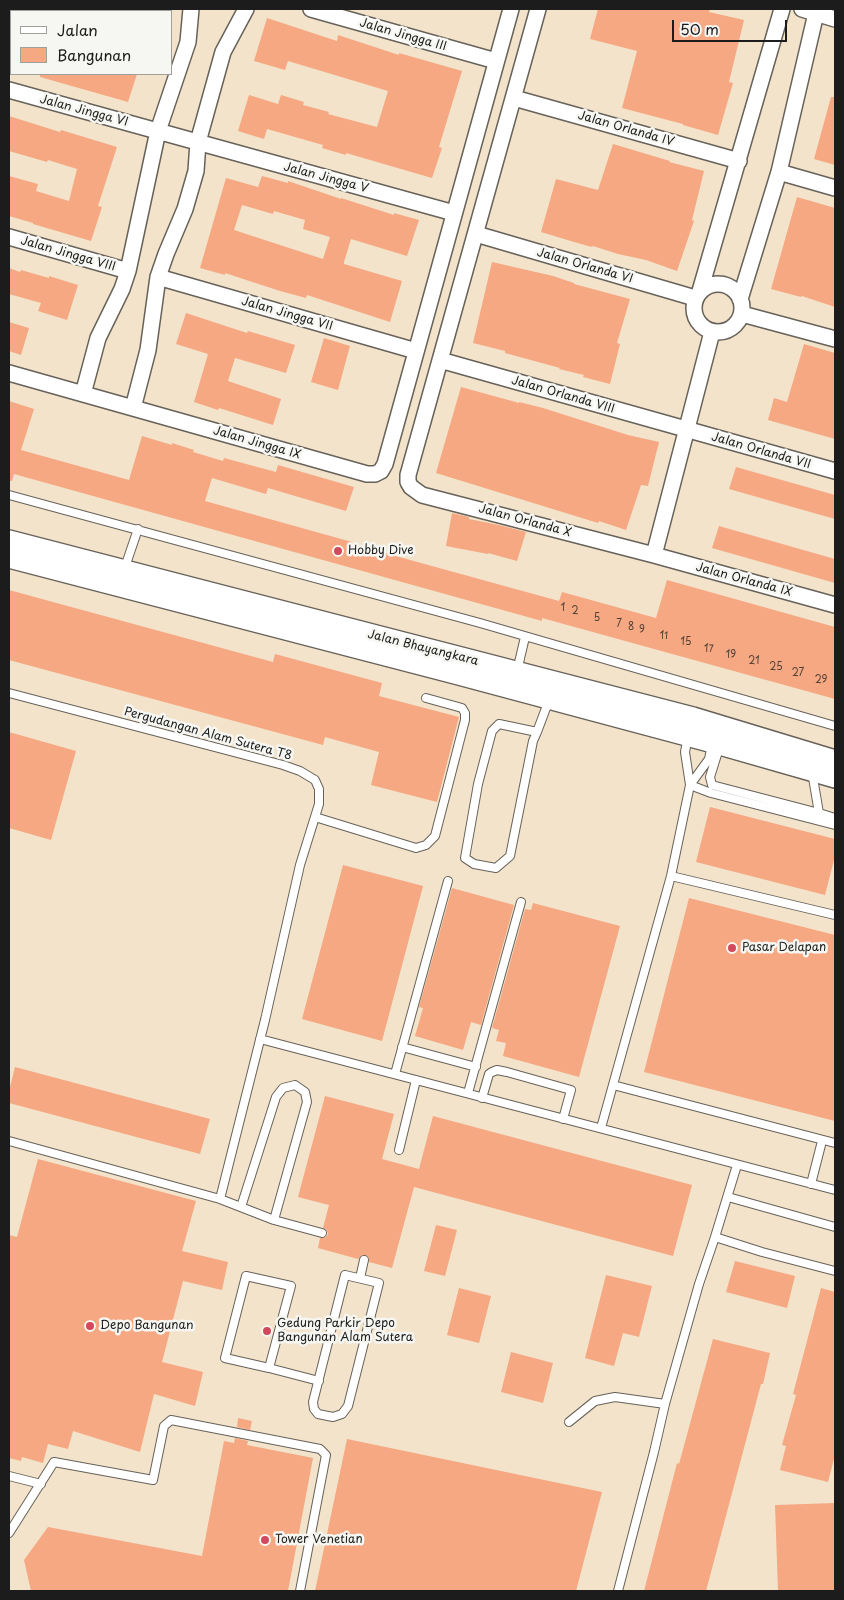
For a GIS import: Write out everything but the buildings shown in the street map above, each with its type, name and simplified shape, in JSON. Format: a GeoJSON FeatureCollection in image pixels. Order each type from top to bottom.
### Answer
{"type":"FeatureCollection","features":[{"type":"Feature","properties":{"kind":"main road","name":"Jalan Bhayangkara"},"geometry":{"type":"LineString","coordinates":[[9,540],[517,672],[718,735],[835,761]]}},
{"type":"Feature","properties":{"kind":"main road","name":"Jalan Bhayangkara"},"geometry":{"type":"LineString","coordinates":[[9,557],[550,698],[690,727]]}},
{"type":"Feature","properties":{"kind":"main road","name":"Jalan Bhayangkara"},"geometry":{"type":"LineString","coordinates":[[718,735],[835,777]]}},
{"type":"Feature","properties":{"kind":"street"},"geometry":{"type":"LineString","coordinates":[[83,394],[98,338],[122,289],[128,271],[158,132],[188,42],[192,9]]}},
{"type":"Feature","properties":{"kind":"street"},"geometry":{"type":"LineString","coordinates":[[132,408],[148,350],[158,277],[185,209],[196,171],[198,142],[223,52],[246,9]]}},
{"type":"Feature","properties":{"kind":"street","name":"Jalan Jingga III"},"geometry":{"type":"LineString","coordinates":[[311,9],[496,61]]}},
{"type":"Feature","properties":{"kind":"street"},"geometry":{"type":"LineString","coordinates":[[416,351],[511,9]]}},
{"type":"Feature","properties":{"kind":"street"},"geometry":{"type":"LineString","coordinates":[[440,360],[538,9]]}},
{"type":"Feature","properties":{"kind":"street"},"geometry":{"type":"LineString","coordinates":[[782,9],[739,161],[693,307],[698,323],[712,332],[727,331],[739,321],[741,306],[779,172],[812,10],[835,19]]}},
{"type":"Feature","properties":{"kind":"street","name":"Jalan Jingga VI"},"geometry":{"type":"LineString","coordinates":[[9,90],[198,142]]}},
{"type":"Feature","properties":{"kind":"street","name":"Jalan Orlanda IV"},"geometry":{"type":"LineString","coordinates":[[514,98],[739,161]]}},
{"type":"Feature","properties":{"kind":"street","name":"Jalan Jingga V"},"geometry":{"type":"LineString","coordinates":[[198,142],[454,213]]}},
{"type":"Feature","properties":{"kind":"street"},"geometry":{"type":"LineString","coordinates":[[779,172],[835,188]]}},
{"type":"Feature","properties":{"kind":"street","name":"Jalan Orlanda VI"},"geometry":{"type":"LineString","coordinates":[[476,234],[697,295]]}},
{"type":"Feature","properties":{"kind":"street","name":"Jalan Jingga VIII"},"geometry":{"type":"LineString","coordinates":[[9,237],[128,271]]}},
{"type":"Feature","properties":{"kind":"street","name":"Jalan Jingga VII"},"geometry":{"type":"LineString","coordinates":[[158,277],[416,351]]}},
{"type":"Feature","properties":{"kind":"street"},"geometry":{"type":"LineString","coordinates":[[697,295],[706,286],[723,284],[736,292],[741,306]]}},
{"type":"Feature","properties":{"kind":"street"},"geometry":{"type":"LineString","coordinates":[[741,306],[835,339]]}},
{"type":"Feature","properties":{"kind":"street"},"geometry":{"type":"LineString","coordinates":[[654,555],[712,332]]}},
{"type":"Feature","properties":{"kind":"street","name":"Jalan Jingga IX"},"geometry":{"type":"LineString","coordinates":[[9,373],[367,474],[375,474],[381,471],[385,464],[416,351]]}},
{"type":"Feature","properties":{"kind":"street","name":"Jalan Orlanda VIII"},"geometry":{"type":"LineString","coordinates":[[440,360],[686,430]]}},
{"type":"Feature","properties":{"kind":"street","name":"Jalan Orlanda X"},"geometry":{"type":"LineString","coordinates":[[440,360],[408,475],[408,482],[411,487],[422,495],[654,555]]}},
{"type":"Feature","properties":{"kind":"street","name":"Jalan Orlanda VII"},"geometry":{"type":"LineString","coordinates":[[686,430],[835,471]]}},
{"type":"Feature","properties":{"kind":"street","name":"Jalan Orlanda IX"},"geometry":{"type":"LineString","coordinates":[[654,555],[835,605]]}},
{"type":"Feature","properties":{"kind":"lane"},"geometry":{"type":"LineString","coordinates":[[9,495],[471,620],[835,726]]}},
{"type":"Feature","properties":{"kind":"lane"},"geometry":{"type":"LineString","coordinates":[[124,571],[138,529]]}},
{"type":"Feature","properties":{"kind":"lane"},"geometry":{"type":"LineString","coordinates":[[517,672],[525,636]]}},
{"type":"Feature","properties":{"kind":"lane","name":"Pergudangan Alam Sutera T8"},"geometry":{"type":"LineString","coordinates":[[9,693],[300,771],[316,780],[319,789],[319,804],[300,865],[260,1039],[220,1199]]}},
{"type":"Feature","properties":{"kind":"lane"},"geometry":{"type":"LineString","coordinates":[[315,817],[416,848],[426,846],[435,836],[465,720],[465,713],[462,708],[426,698]]}},
{"type":"Feature","properties":{"kind":"lane"},"geometry":{"type":"LineString","coordinates":[[537,732],[498,724],[492,731],[478,784],[465,858],[474,864],[496,868],[510,856],[533,741],[537,732],[550,698]]}},
{"type":"Feature","properties":{"kind":"lane"},"geometry":{"type":"LineString","coordinates":[[601,1128],[671,876],[690,785],[685,752],[690,727]]}},
{"type":"Feature","properties":{"kind":"lane"},"geometry":{"type":"LineString","coordinates":[[690,785],[708,759],[718,735]]}},
{"type":"Feature","properties":{"kind":"lane"},"geometry":{"type":"LineString","coordinates":[[718,735],[710,778],[712,785],[835,818]]}},
{"type":"Feature","properties":{"kind":"lane"},"geometry":{"type":"LineString","coordinates":[[812,770],[819,813]]}},
{"type":"Feature","properties":{"kind":"lane"},"geometry":{"type":"LineString","coordinates":[[690,785],[711,793],[835,825]]}},
{"type":"Feature","properties":{"kind":"lane"},"geometry":{"type":"LineString","coordinates":[[671,876],[835,915]]}},
{"type":"Feature","properties":{"kind":"lane"},"geometry":{"type":"LineString","coordinates":[[395,1074],[448,880]]}},
{"type":"Feature","properties":{"kind":"lane"},"geometry":{"type":"LineString","coordinates":[[468,1094],[521,902]]}},
{"type":"Feature","properties":{"kind":"lane"},"geometry":{"type":"LineString","coordinates":[[260,1039],[835,1190]]}},
{"type":"Feature","properties":{"kind":"lane"},"geometry":{"type":"LineString","coordinates":[[402,1046],[476,1066]]}},
{"type":"Feature","properties":{"kind":"lane"},"geometry":{"type":"LineString","coordinates":[[482,1098],[489,1074],[497,1070],[507,1072],[571,1090],[563,1119]]}},
{"type":"Feature","properties":{"kind":"lane"},"geometry":{"type":"LineString","coordinates":[[399,1150],[416,1080]]}},
{"type":"Feature","properties":{"kind":"lane"},"geometry":{"type":"LineString","coordinates":[[241,1207],[276,1097],[283,1088],[296,1085],[305,1092],[307,1102],[274,1220]]}},
{"type":"Feature","properties":{"kind":"lane"},"geometry":{"type":"LineString","coordinates":[[613,1085],[835,1143]]}},
{"type":"Feature","properties":{"kind":"lane"},"geometry":{"type":"LineString","coordinates":[[811,1184],[822,1140]]}},
{"type":"Feature","properties":{"kind":"lane"},"geometry":{"type":"LineString","coordinates":[[9,1141],[220,1199],[274,1220],[322,1233]]}},
{"type":"Feature","properties":{"kind":"lane"},"geometry":{"type":"LineString","coordinates":[[618,1591],[654,1452],[664,1404],[737,1165]]}},
{"type":"Feature","properties":{"kind":"lane"},"geometry":{"type":"LineString","coordinates":[[728,1197],[835,1228]]}},
{"type":"Feature","properties":{"kind":"lane"},"geometry":{"type":"LineString","coordinates":[[715,1237],[762,1252],[835,1271]]}},
{"type":"Feature","properties":{"kind":"lane"},"geometry":{"type":"LineString","coordinates":[[360,1278],[364,1260]]}},
{"type":"Feature","properties":{"kind":"lane"},"geometry":{"type":"LineString","coordinates":[[345,1275],[360,1278],[378,1283],[348,1406],[342,1414],[333,1416],[318,1414],[313,1402],[345,1275]]}},
{"type":"Feature","properties":{"kind":"lane"},"geometry":{"type":"LineString","coordinates":[[269,1368],[291,1286],[246,1276],[226,1358],[319,1381]]}},
{"type":"Feature","properties":{"kind":"lane"},"geometry":{"type":"LineString","coordinates":[[569,1422],[594,1401],[615,1397],[664,1404]]}},
{"type":"Feature","properties":{"kind":"lane"},"geometry":{"type":"LineString","coordinates":[[9,1533],[54,1462],[153,1480],[164,1426],[171,1420],[320,1449],[326,1455],[300,1591]]}},
{"type":"Feature","properties":{"kind":"lane"},"geometry":{"type":"LineString","coordinates":[[9,1476],[40,1484]]}},
{"type":"Feature","properties":{"kind":"place","name":"Hobby Dive"},"geometry":{"type":"Point","coordinates":[338,551]}},
{"type":"Feature","properties":{"kind":"place","name":"Pasar Delapan"},"geometry":{"type":"Point","coordinates":[732,948]}},
{"type":"Feature","properties":{"kind":"place","name":"Depo Bangunan"},"geometry":{"type":"Point","coordinates":[90,1326]}},
{"type":"Feature","properties":{"kind":"place","name":"Gedung Parkir Depo Bangunan Alam Sutera"},"geometry":{"type":"Point","coordinates":[267,1331]}},
{"type":"Feature","properties":{"kind":"place","name":"Tower Venetian"},"geometry":{"type":"Point","coordinates":[265,1540]}}]}
